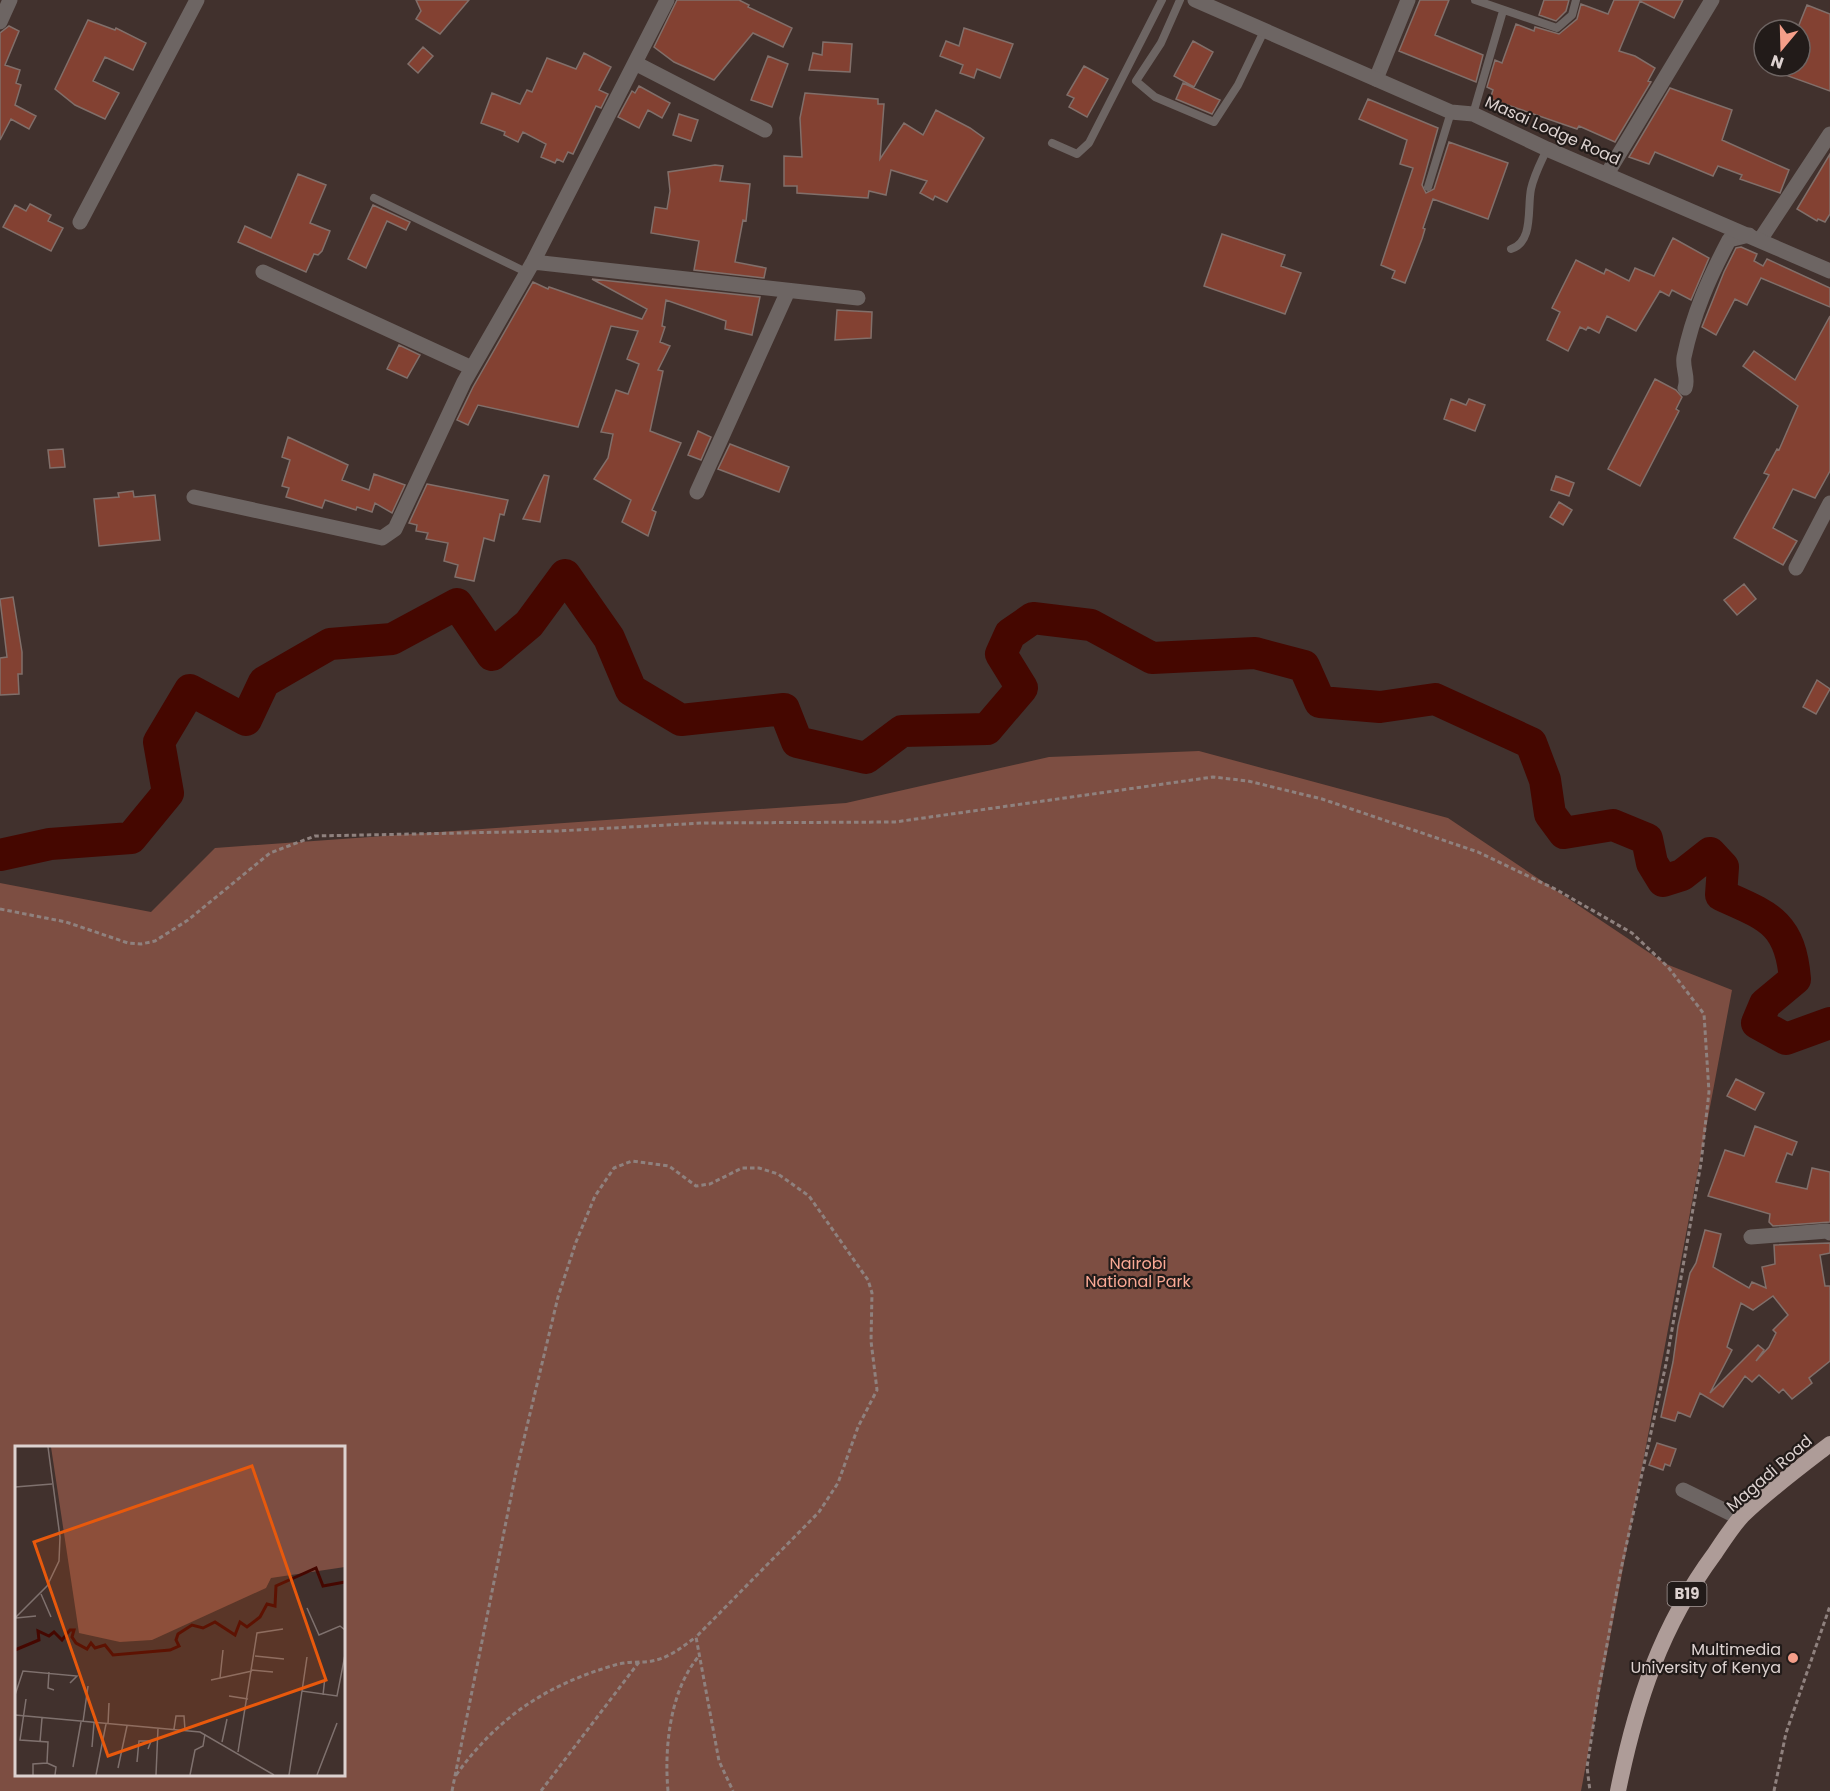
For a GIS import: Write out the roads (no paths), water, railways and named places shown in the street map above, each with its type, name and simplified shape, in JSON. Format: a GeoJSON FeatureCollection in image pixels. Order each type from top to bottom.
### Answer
{"type":"FeatureCollection","features":[{"type":"Feature","properties":{"kind":"highway","name":"Magadi Road"},"geometry":{"type":"LineString","coordinates":[[1618,1791],[1635,1718],[1658,1648],[1693,1583],[1740,1518],[1784,1479],[1830,1444]]}},
{"type":"Feature","properties":{"kind":"street"},"geometry":{"type":"LineString","coordinates":[[0,22],[10,0]]}},
{"type":"Feature","properties":{"kind":"street"},"geometry":{"type":"LineString","coordinates":[[80,222],[197,0]]}},
{"type":"Feature","properties":{"kind":"street"},"geometry":{"type":"LineString","coordinates":[[194,497],[382,538],[395,529],[472,368],[530,267],[667,0]]}},
{"type":"Feature","properties":{"kind":"street","name":"Masai Lodge Road"},"geometry":{"type":"LineString","coordinates":[[1195,0],[1451,112],[1473,114],[1547,149],[1830,271]]}},
{"type":"Feature","properties":{"kind":"street"},"geometry":{"type":"LineString","coordinates":[[1376,79],[1408,0]]}},
{"type":"Feature","properties":{"kind":"street"},"geometry":{"type":"LineString","coordinates":[[1607,174],[1712,0]]}},
{"type":"Feature","properties":{"kind":"street"},"geometry":{"type":"LineString","coordinates":[[635,63],[765,130]]}},
{"type":"Feature","properties":{"kind":"street"},"geometry":{"type":"LineString","coordinates":[[1685,388],[1687,382],[1684,358],[1700,298],[1729,240],[1754,237],[1830,134]]}},
{"type":"Feature","properties":{"kind":"street"},"geometry":{"type":"LineString","coordinates":[[530,267],[858,298]]}},
{"type":"Feature","properties":{"kind":"street"},"geometry":{"type":"LineString","coordinates":[[263,272],[472,368]]}},
{"type":"Feature","properties":{"kind":"street"},"geometry":{"type":"LineString","coordinates":[[696,492],[788,291]]}},
{"type":"Feature","properties":{"kind":"street"},"geometry":{"type":"LineString","coordinates":[[1796,568],[1830,502]]}},
{"type":"Feature","properties":{"kind":"street"},"geometry":{"type":"LineString","coordinates":[[1751,1238],[1827,1231],[1830,1233]]}},
{"type":"Feature","properties":{"kind":"street"},"geometry":{"type":"LineString","coordinates":[[1683,1490],[1740,1518]]}},
{"type":"Feature","properties":{"kind":"lane"},"geometry":{"type":"LineString","coordinates":[[1052,143],[1077,154],[1089,143],[1162,0]]}},
{"type":"Feature","properties":{"kind":"lane"},"geometry":{"type":"LineString","coordinates":[[1180,0],[1161,43],[1136,81],[1155,97],[1214,122],[1238,85],[1264,31]]}},
{"type":"Feature","properties":{"kind":"lane"},"geometry":{"type":"LineString","coordinates":[[1475,0],[1557,28],[1572,15],[1576,0]]}},
{"type":"Feature","properties":{"kind":"lane"},"geometry":{"type":"LineString","coordinates":[[1473,114],[1503,10]]}},
{"type":"Feature","properties":{"kind":"lane"},"geometry":{"type":"LineString","coordinates":[[1428,187],[1451,112]]}},
{"type":"Feature","properties":{"kind":"lane"},"geometry":{"type":"LineString","coordinates":[[1511,249],[1518,247],[1524,240],[1530,191],[1547,149]]}},
{"type":"Feature","properties":{"kind":"lane"},"geometry":{"type":"LineString","coordinates":[[374,198],[530,267]]}},
{"type":"Feature","properties":{"kind":"waterway"},"geometry":{"type":"LineString","coordinates":[[0,855],[50,844],[131,838],[168,793],[159,742],[190,690],[246,720],[264,682],[330,644],[392,639],[457,604],[492,655],[529,624],[565,575],[609,638],[631,690],[681,720],[784,709],[797,742],[866,758],[902,731],[987,729],[1022,688],[1001,654],[1010,634],[1033,618],[1091,625],[1152,658],[1255,653],[1304,666],[1320,702],[1380,707],[1435,699],[1531,743],[1545,780],[1550,814],[1564,833],[1613,825],[1647,839],[1652,863],[1663,881],[1682,875],[1710,853],[1723,867],[1721,895],[1764,916],[1782,933],[1788,945],[1795,979],[1765,1004],[1757,1023],[1786,1039],[1830,1023]]}},
{"type":"Feature","properties":{"kind":"place","name":"Multimedia University of Kenya"},"geometry":{"type":"Point","coordinates":[1793,1658]}},
{"type":"Feature","properties":{"kind":"park label","name":"Nairobi National Park"},"geometry":{"type":"Point","coordinates":[1138,1272]}}]}
